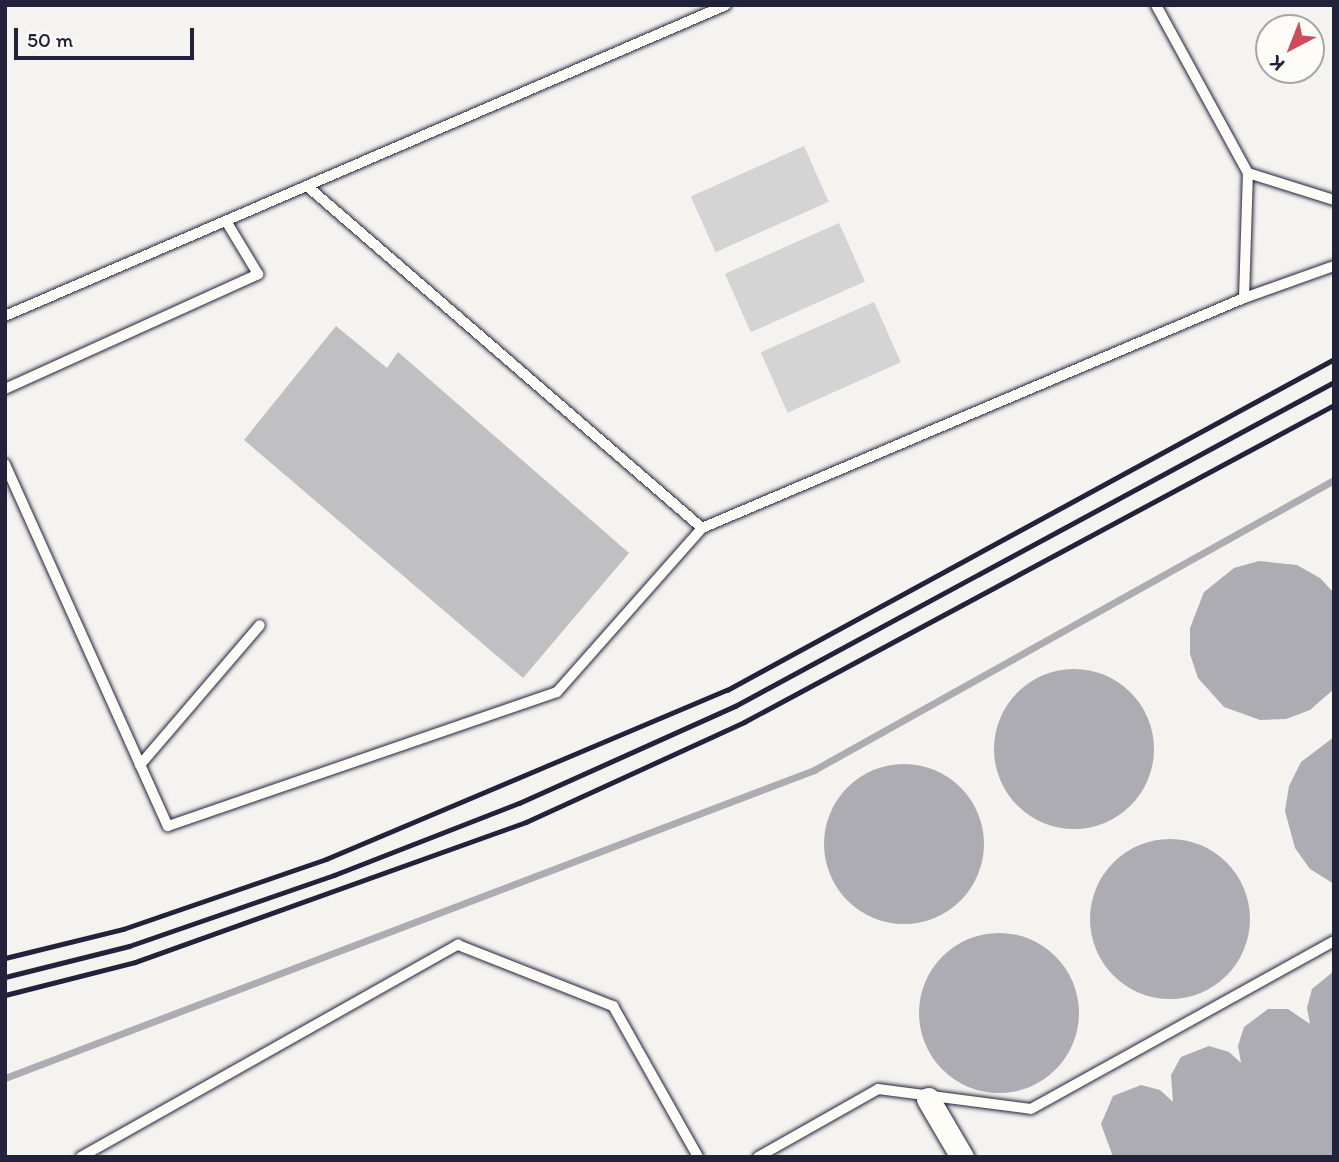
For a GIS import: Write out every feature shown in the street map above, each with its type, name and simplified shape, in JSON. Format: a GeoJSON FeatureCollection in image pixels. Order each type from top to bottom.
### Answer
{"type":"FeatureCollection","features":[{"type":"Feature","properties":{"kind":"street"},"geometry":{"type":"LineString","coordinates":[[928,1099],[962,1157]]}},
{"type":"Feature","properties":{"kind":"lane"},"geometry":{"type":"LineString","coordinates":[[5,316],[726,5]]}},
{"type":"Feature","properties":{"kind":"lane"},"geometry":{"type":"LineString","coordinates":[[1156,5],[1248,173],[1244,298]]}},
{"type":"Feature","properties":{"kind":"lane"},"geometry":{"type":"LineString","coordinates":[[1248,173],[1334,200]]}},
{"type":"Feature","properties":{"kind":"lane"},"geometry":{"type":"LineString","coordinates":[[307,186],[702,528]]}},
{"type":"Feature","properties":{"kind":"lane"},"geometry":{"type":"LineString","coordinates":[[5,389],[258,274],[226,221]]}},
{"type":"Feature","properties":{"kind":"lane"},"geometry":{"type":"LineString","coordinates":[[5,464],[168,826],[557,692],[702,528],[1244,298],[1334,267]]}},
{"type":"Feature","properties":{"kind":"lane"},"geometry":{"type":"LineString","coordinates":[[140,765],[260,625]]}},
{"type":"Feature","properties":{"kind":"lane"},"geometry":{"type":"LineString","coordinates":[[758,1157],[878,1089],[928,1099],[1031,1109],[1334,941]]}},
{"type":"Feature","properties":{"kind":"lane"},"geometry":{"type":"LineString","coordinates":[[80,1157],[458,945],[613,1006],[698,1157]]}},
{"type":"Feature","properties":{"kind":"shaded area"},"geometry":{"type":"Polygon","coordinates":[[[804,146],[829,202],[716,252],[691,196],[804,146]]]}},
{"type":"Feature","properties":{"kind":"shaded area"},"geometry":{"type":"Polygon","coordinates":[[[839,223],[865,281],[751,332],[725,274],[839,223]]]}},
{"type":"Feature","properties":{"kind":"shaded area"},"geometry":{"type":"Polygon","coordinates":[[[874,302],[901,362],[788,413],[761,352],[874,302]]]}},
{"type":"Feature","properties":{"kind":"shaded area"},"geometry":{"type":"Polygon","coordinates":[[[1259,561],[1297,565],[1320,578],[1334,593],[1334,689],[1310,710],[1286,719],[1260,720],[1224,707],[1198,678],[1190,654],[1190,628],[1204,592],[1234,568],[1259,561]]]}},
{"type":"Feature","properties":{"kind":"shaded area"},"geometry":{"type":"Polygon","coordinates":[[[1074,669],[1105,675],[1131,692],[1148,718],[1154,749],[1148,780],[1131,806],[1105,823],[1074,829],[1043,823],[1017,806],[1000,780],[994,749],[1000,718],[1017,692],[1043,675],[1074,669]]]}},
{"type":"Feature","properties":{"kind":"shaded area"},"geometry":{"type":"Polygon","coordinates":[[[1334,737],[1334,884],[1310,869],[1295,848],[1285,811],[1289,786],[1301,762],[1334,737]]]}},
{"type":"Feature","properties":{"kind":"shaded area"},"geometry":{"type":"Polygon","coordinates":[[[904,764],[935,770],[961,787],[978,813],[984,844],[978,875],[961,901],[935,918],[904,924],[873,918],[847,901],[830,875],[824,844],[830,813],[847,787],[873,770],[904,764]]]}},
{"type":"Feature","properties":{"kind":"shaded area"},"geometry":{"type":"Polygon","coordinates":[[[1170,839],[1201,845],[1227,862],[1244,888],[1250,919],[1244,950],[1227,976],[1201,993],[1170,999],[1139,993],[1113,976],[1096,950],[1090,919],[1096,888],[1113,862],[1139,845],[1170,839]]]}},
{"type":"Feature","properties":{"kind":"shaded area"},"geometry":{"type":"Polygon","coordinates":[[[999,933],[1030,939],[1056,956],[1073,982],[1079,1013],[1073,1044],[1056,1070],[1030,1087],[999,1093],[968,1087],[942,1070],[925,1044],[919,1013],[925,982],[942,956],[968,939],[999,933]]]}},
{"type":"Feature","properties":{"kind":"shaded area"},"geometry":{"type":"Polygon","coordinates":[[[1334,971],[1334,1157],[1113,1157],[1101,1124],[1113,1096],[1141,1085],[1160,1090],[1173,1102],[1171,1075],[1181,1057],[1209,1046],[1229,1052],[1241,1063],[1238,1046],[1244,1027],[1268,1009],[1288,1009],[1310,1024],[1307,1008],[1312,989],[1334,971]]]}},
{"type":"Feature","properties":{"kind":"building"},"geometry":{"type":"Polygon","coordinates":[[[336,326],[387,368],[398,352],[629,553],[523,678],[244,440],[336,326]]]}},
{"type":"Feature","properties":{"kind":"waterway"},"geometry":{"type":"LineString","coordinates":[[5,1078],[814,770],[1334,480]]}},
{"type":"Feature","properties":{"kind":"railway"},"geometry":{"type":"LineString","coordinates":[[5,958],[123,929],[326,859],[727,690],[1334,359]]}},
{"type":"Feature","properties":{"kind":"railway"},"geometry":{"type":"LineString","coordinates":[[5,977],[129,946],[334,875],[519,803],[735,706],[1334,382]]}},
{"type":"Feature","properties":{"kind":"railway"},"geometry":{"type":"LineString","coordinates":[[5,995],[135,962],[526,822],[744,722],[1334,405]]}}]}
